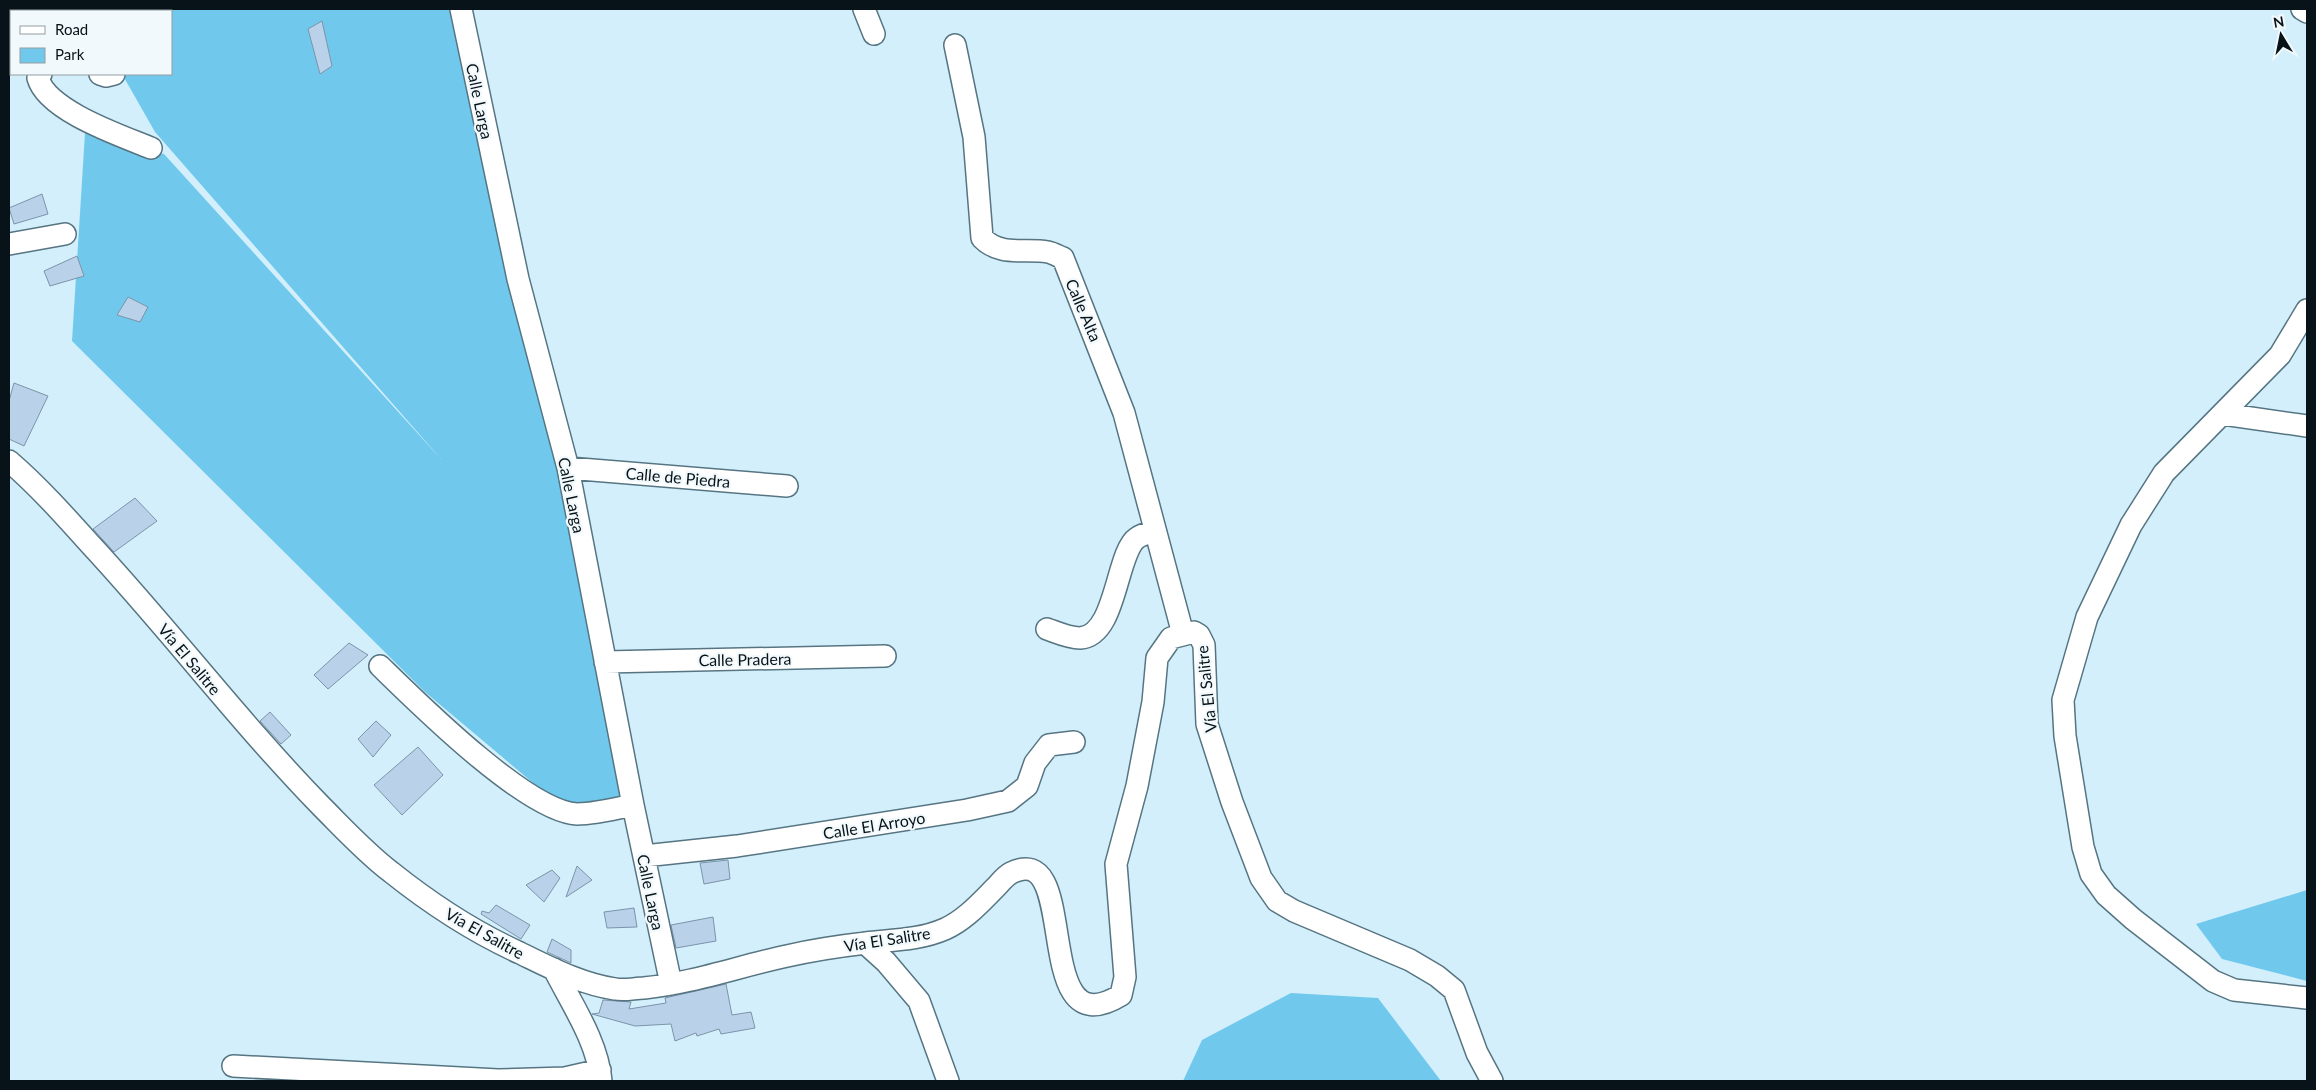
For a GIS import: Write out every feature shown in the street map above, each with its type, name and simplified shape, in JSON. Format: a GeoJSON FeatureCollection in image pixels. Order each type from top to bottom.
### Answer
{"type":"FeatureCollection","features":[{"type":"Feature","properties":{"kind":"street","name":"Calle Larga"},"geometry":{"type":"LineString","coordinates":[[461,9],[518,279],[568,468],[633,805],[671,984]]}},
{"type":"Feature","properties":{"kind":"street"},"geometry":{"type":"LineString","coordinates":[[864,9],[874,34]]}},
{"type":"Feature","properties":{"kind":"street"},"geometry":{"type":"LineString","coordinates":[[2302,9],[2307,12]]}},
{"type":"Feature","properties":{"kind":"street","name":"Calle Alta"},"geometry":{"type":"LineString","coordinates":[[955,45],[974,137],[982,238],[990,246],[998,250],[1048,252],[1063,258],[1124,413],[1184,634]]}},
{"type":"Feature","properties":{"kind":"street"},"geometry":{"type":"LineString","coordinates":[[40,75],[38,78],[40,85],[64,109],[151,148]]}},
{"type":"Feature","properties":{"kind":"street"},"geometry":{"type":"LineString","coordinates":[[9,244],[65,234]]}},
{"type":"Feature","properties":{"kind":"street"},"geometry":{"type":"LineString","coordinates":[[2307,310],[2280,355],[2164,474],[2131,525],[2087,617],[2069,672],[2063,700],[2065,736],[2083,847],[2091,874],[2106,895],[2133,919],[2213,981],[2234,990],[2307,998]]}},
{"type":"Feature","properties":{"kind":"street"},"geometry":{"type":"LineString","coordinates":[[2223,414],[2307,426]]}},
{"type":"Feature","properties":{"kind":"street","name":"Vía El Salitre"},"geometry":{"type":"LineString","coordinates":[[9,461],[30,479],[128,585],[197,668],[302,786],[389,871],[445,911],[492,940],[576,980],[618,990],[671,984],[789,956],[865,943],[908,939],[945,929],[972,912],[1008,873],[1024,869],[1035,871],[1046,880],[1071,991],[1077,1000],[1092,1006],[1106,1004],[1121,995],[1125,977],[1116,864],[1139,776],[1153,702],[1157,658],[1171,638],[1194,632],[1200,635],[1204,645],[1207,724],[1232,802],[1261,878],[1277,901],[1294,911],[1410,960],[1454,990],[1477,1054],[1492,1081]]}},
{"type":"Feature","properties":{"kind":"street","name":"Calle de Piedra"},"geometry":{"type":"LineString","coordinates":[[568,468],[788,486]]}},
{"type":"Feature","properties":{"kind":"street"},"geometry":{"type":"LineString","coordinates":[[1047,629],[1070,637],[1083,638],[1097,629],[1108,611],[1128,548],[1136,538],[1155,532]]}},
{"type":"Feature","properties":{"kind":"street","name":"Calle Pradera"},"geometry":{"type":"LineString","coordinates":[[605,662],[885,656]]}},
{"type":"Feature","properties":{"kind":"street"},"geometry":{"type":"LineString","coordinates":[[380,666],[443,727],[519,788],[556,808],[575,814],[613,810],[633,805]]}},
{"type":"Feature","properties":{"kind":"street","name":"Calle El Arroyo"},"geometry":{"type":"LineString","coordinates":[[644,856],[737,846],[967,810],[1008,801],[1027,786],[1035,763],[1049,745],[1074,742]]}},
{"type":"Feature","properties":{"kind":"street"},"geometry":{"type":"LineString","coordinates":[[865,943],[886,962],[919,1001],[948,1081]]}},
{"type":"Feature","properties":{"kind":"street"},"geometry":{"type":"LineString","coordinates":[[233,1066],[498,1080],[600,1076],[590,1042],[554,969]]}},
{"type":"Feature","properties":{"kind":"green space"},"geometry":{"type":"Polygon","coordinates":[[[462,9],[633,805],[558,804],[425,692],[72,341],[85,133],[164,154],[441,459],[155,132],[123,75],[172,75],[172,10],[101,10],[462,9]]]}},
{"type":"Feature","properties":{"kind":"green space"},"geometry":{"type":"Polygon","coordinates":[[[2307,890],[2307,981],[2222,959],[2196,924],[2307,890]]]}},
{"type":"Feature","properties":{"kind":"green space"},"geometry":{"type":"Polygon","coordinates":[[[1291,993],[1378,998],[1441,1081],[1183,1081],[1202,1040],[1291,993]]]}},
{"type":"Feature","properties":{"kind":"building"},"geometry":{"type":"Polygon","coordinates":[[[322,21],[332,66],[320,74],[308,29],[322,21]]]}},
{"type":"Feature","properties":{"kind":"building"},"geometry":{"type":"Polygon","coordinates":[[[42,194],[48,214],[14,224],[9,208],[42,194]]]}},
{"type":"Feature","properties":{"kind":"building"},"geometry":{"type":"Polygon","coordinates":[[[77,256],[84,276],[50,286],[44,271],[77,256]]]}},
{"type":"Feature","properties":{"kind":"building"},"geometry":{"type":"Polygon","coordinates":[[[128,297],[148,307],[140,322],[117,315],[128,297]]]}},
{"type":"Feature","properties":{"kind":"building"},"geometry":{"type":"Polygon","coordinates":[[[14,383],[48,396],[24,446],[9,439],[9,401],[14,383]]]}},
{"type":"Feature","properties":{"kind":"building"},"geometry":{"type":"Polygon","coordinates":[[[135,498],[157,521],[114,552],[93,529],[135,498]]]}},
{"type":"Feature","properties":{"kind":"building"},"geometry":{"type":"Polygon","coordinates":[[[349,643],[368,655],[328,689],[314,675],[349,643]]]}},
{"type":"Feature","properties":{"kind":"building"},"geometry":{"type":"Polygon","coordinates":[[[270,712],[291,735],[281,744],[260,721],[270,712]]]}},
{"type":"Feature","properties":{"kind":"building"},"geometry":{"type":"Polygon","coordinates":[[[376,721],[391,735],[373,757],[358,739],[376,721]]]}},
{"type":"Feature","properties":{"kind":"building"},"geometry":{"type":"Polygon","coordinates":[[[418,747],[443,775],[402,815],[374,785],[418,747]]]}},
{"type":"Feature","properties":{"kind":"building"},"geometry":{"type":"Polygon","coordinates":[[[728,860],[730,879],[704,884],[700,863],[728,860]]]}},
{"type":"Feature","properties":{"kind":"building"},"geometry":{"type":"Polygon","coordinates":[[[577,866],[592,880],[566,897],[577,866]]]}},
{"type":"Feature","properties":{"kind":"building"},"geometry":{"type":"Polygon","coordinates":[[[552,870],[560,878],[544,902],[526,885],[552,870]]]}},
{"type":"Feature","properties":{"kind":"building"},"geometry":{"type":"Polygon","coordinates":[[[496,905],[530,925],[521,939],[481,914],[482,911],[489,913],[496,905]]]}},
{"type":"Feature","properties":{"kind":"building"},"geometry":{"type":"Polygon","coordinates":[[[634,908],[637,927],[607,928],[604,912],[634,908]]]}},
{"type":"Feature","properties":{"kind":"building"},"geometry":{"type":"Polygon","coordinates":[[[713,917],[716,941],[676,948],[671,925],[713,917]]]}},
{"type":"Feature","properties":{"kind":"building"},"geometry":{"type":"Polygon","coordinates":[[[552,939],[571,950],[571,963],[547,952],[552,939]]]}},
{"type":"Feature","properties":{"kind":"building"},"geometry":{"type":"Polygon","coordinates":[[[726,984],[732,1015],[751,1012],[755,1028],[721,1034],[719,1029],[697,1036],[696,1033],[675,1041],[671,1024],[635,1026],[592,1014],[599,1013],[603,1000],[631,1002],[629,1009],[666,1003],[665,998],[726,984]]]}}]}
